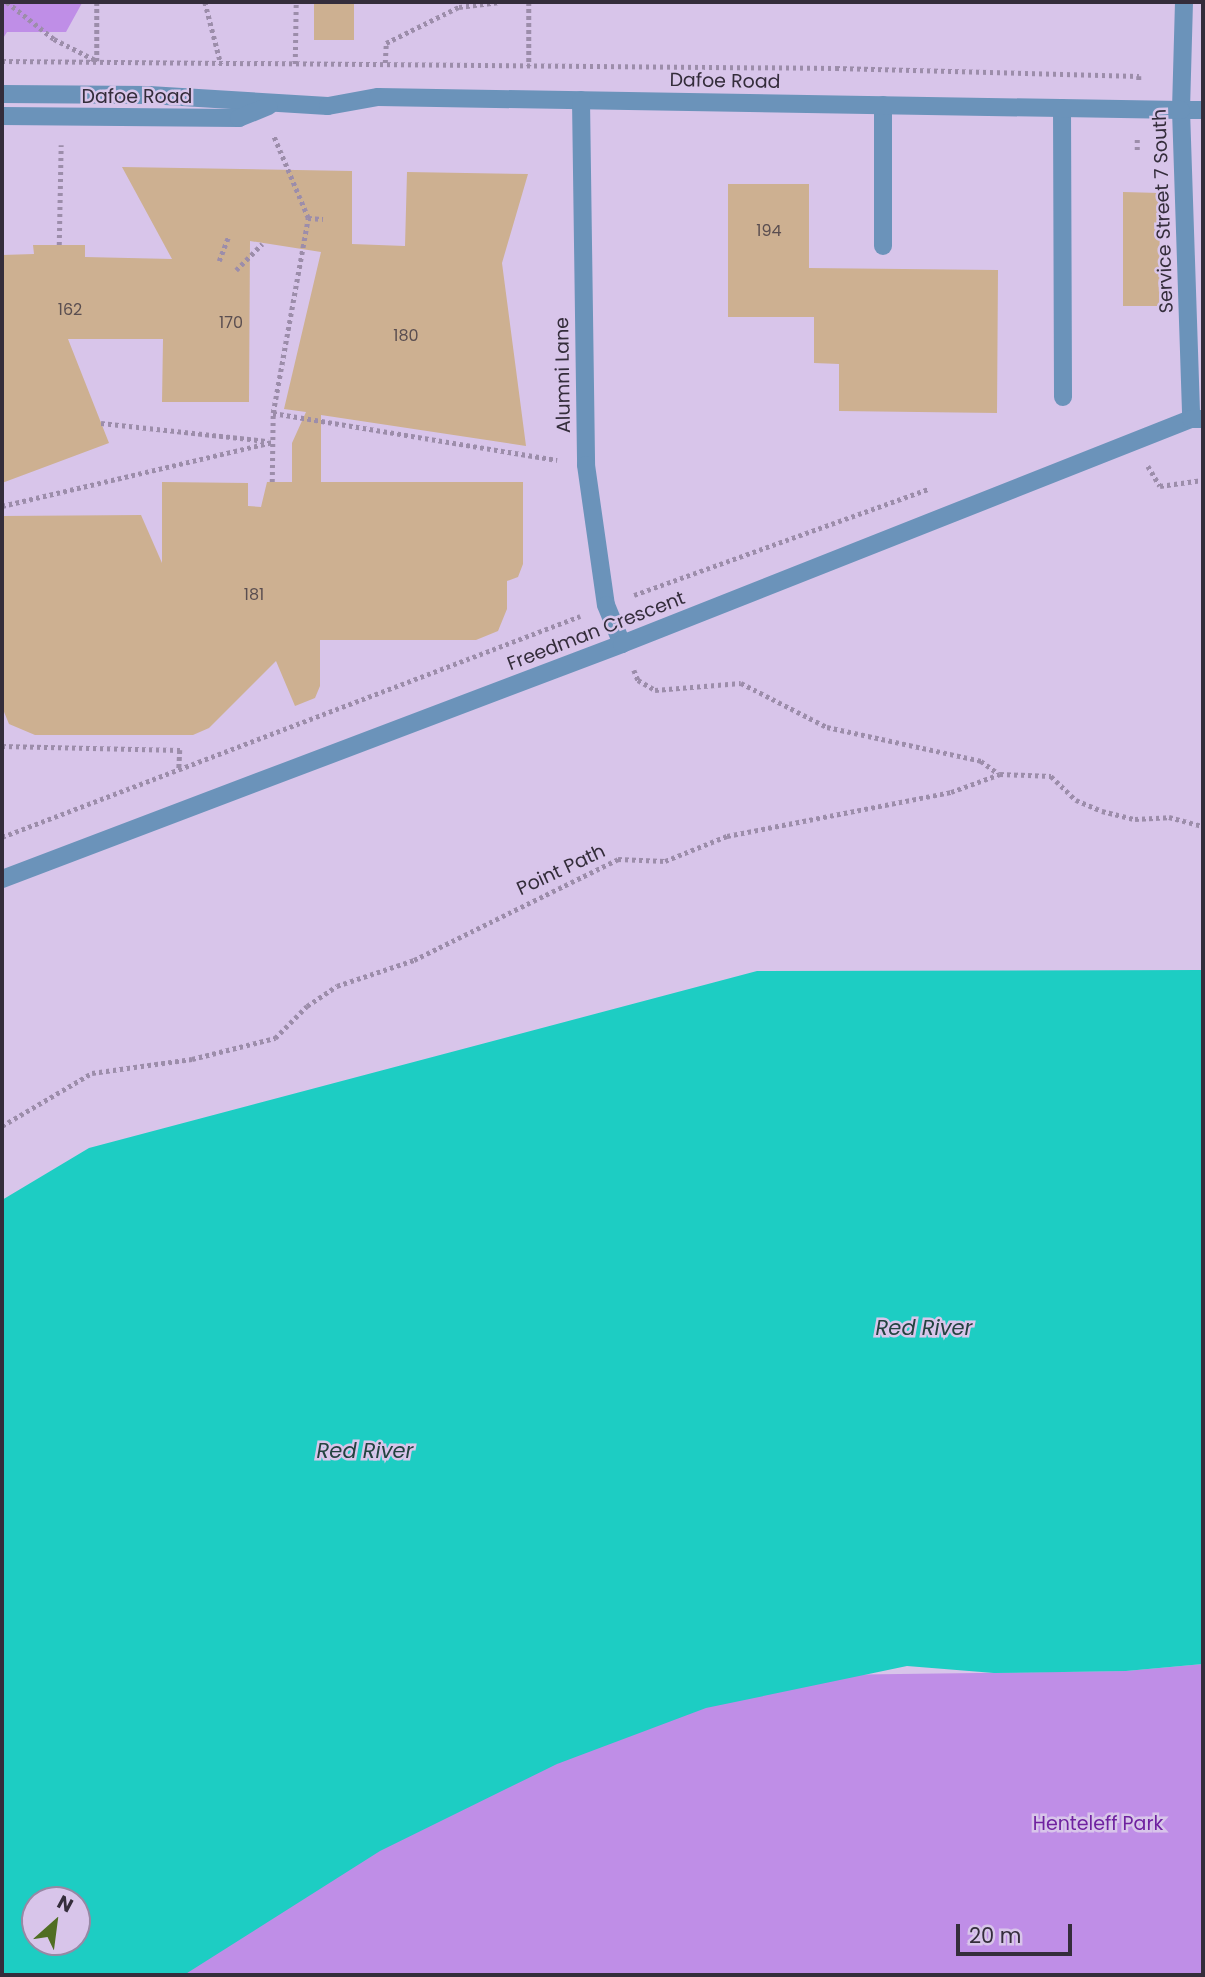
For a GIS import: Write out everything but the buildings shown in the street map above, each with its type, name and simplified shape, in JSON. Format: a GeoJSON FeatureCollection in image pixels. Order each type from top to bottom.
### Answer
{"type":"FeatureCollection","features":[{"type":"Feature","properties":{"kind":"street","name":"Service Street 7 South"},"geometry":{"type":"LineString","coordinates":[[1184,2],[1181,110],[1197,419]]}},
{"type":"Feature","properties":{"kind":"street","name":"Dafoe Road"},"geometry":{"type":"LineString","coordinates":[[2,94],[149,95],[269,105],[328,106],[378,97],[1203,110]]}},
{"type":"Feature","properties":{"kind":"street","name":"Alumni Lane"},"geometry":{"type":"LineString","coordinates":[[581,100],[586,465],[606,605],[622,644]]}},
{"type":"Feature","properties":{"kind":"street","name":"Dafoe Road"},"geometry":{"type":"LineString","coordinates":[[2,117],[239,118],[269,105]]}},
{"type":"Feature","properties":{"kind":"street"},"geometry":{"type":"LineString","coordinates":[[883,105],[883,246]]}},
{"type":"Feature","properties":{"kind":"street"},"geometry":{"type":"LineString","coordinates":[[1062,108],[1063,397]]}},
{"type":"Feature","properties":{"kind":"street","name":"Freedman Crescent"},"geometry":{"type":"LineString","coordinates":[[2,879],[622,644],[1197,419]]}},
{"type":"Feature","properties":{"kind":"path"},"geometry":{"type":"LineString","coordinates":[[7,2],[54,39],[97,61]]}},
{"type":"Feature","properties":{"kind":"path"},"geometry":{"type":"LineString","coordinates":[[97,2],[97,61]]}},
{"type":"Feature","properties":{"kind":"path"},"geometry":{"type":"LineString","coordinates":[[205,2],[221,64]]}},
{"type":"Feature","properties":{"kind":"path"},"geometry":{"type":"LineString","coordinates":[[295,64],[296,2]]}},
{"type":"Feature","properties":{"kind":"path"},"geometry":{"type":"LineString","coordinates":[[385,63],[386,43],[459,7],[500,2]]}},
{"type":"Feature","properties":{"kind":"path"},"geometry":{"type":"LineString","coordinates":[[529,2],[529,66]]}},
{"type":"Feature","properties":{"kind":"path"},"geometry":{"type":"LineString","coordinates":[[2,61],[697,68]]}},
{"type":"Feature","properties":{"kind":"path"},"geometry":{"type":"LineString","coordinates":[[272,482],[273,413],[308,218],[274,137]]}},
{"type":"Feature","properties":{"kind":"path"},"geometry":{"type":"LineString","coordinates":[[59,246],[61,143]]}},
{"type":"Feature","properties":{"kind":"path"},"geometry":{"type":"LineString","coordinates":[[308,218],[323,219]]}},
{"type":"Feature","properties":{"kind":"path"},"geometry":{"type":"LineString","coordinates":[[219,261],[228,237]]}},
{"type":"Feature","properties":{"kind":"path"},"geometry":{"type":"LineString","coordinates":[[236,270],[262,244]]}},
{"type":"Feature","properties":{"kind":"path"},"geometry":{"type":"LineString","coordinates":[[273,413],[586,465]]}},
{"type":"Feature","properties":{"kind":"path"},"geometry":{"type":"LineString","coordinates":[[101,423],[272,442]]}},
{"type":"Feature","properties":{"kind":"path"},"geometry":{"type":"LineString","coordinates":[[2,506],[272,442]]}},
{"type":"Feature","properties":{"kind":"path"},"geometry":{"type":"LineString","coordinates":[[658,586],[934,487]]}},
{"type":"Feature","properties":{"kind":"path"},"geometry":{"type":"LineString","coordinates":[[2,837],[569,620]]}},
{"type":"Feature","properties":{"kind":"path"},"geometry":{"type":"LineString","coordinates":[[622,644],[638,680],[655,690],[741,684],[827,727],[981,761],[1000,774]]}},
{"type":"Feature","properties":{"kind":"path"},"geometry":{"type":"LineString","coordinates":[[2,746],[180,750],[179,769]]}},
{"type":"Feature","properties":{"kind":"path","name":"Point Path"},"geometry":{"type":"LineString","coordinates":[[2,1126],[92,1073],[192,1059],[275,1038],[307,1006],[337,986],[414,960],[618,859],[665,861],[727,836],[951,792],[1000,774],[1051,776],[1076,800],[1102,811],[1135,819],[1169,817],[1203,826]]}},
{"type":"Feature","properties":{"kind":"green space"},"geometry":{"type":"Polygon","coordinates":[[[2,2],[82,3],[66,32],[7,32],[2,40],[2,2]]]}},
{"type":"Feature","properties":{"kind":"green space","name":"Henteleff Park"},"geometry":{"type":"Polygon","coordinates":[[[1203,1664],[1203,1975],[110,1975],[174,1936],[751,1676],[1126,1671],[1203,1664]]]}},
{"type":"Feature","properties":{"kind":"water","name":"Red River"},"geometry":{"type":"Polygon","coordinates":[[[1203,970],[1203,1664],[1126,1671],[994,1673],[907,1666],[706,1708],[557,1764],[380,1851],[184,1975],[2,1975],[2,1200],[89,1148],[757,971],[1203,970]]]}}]}
